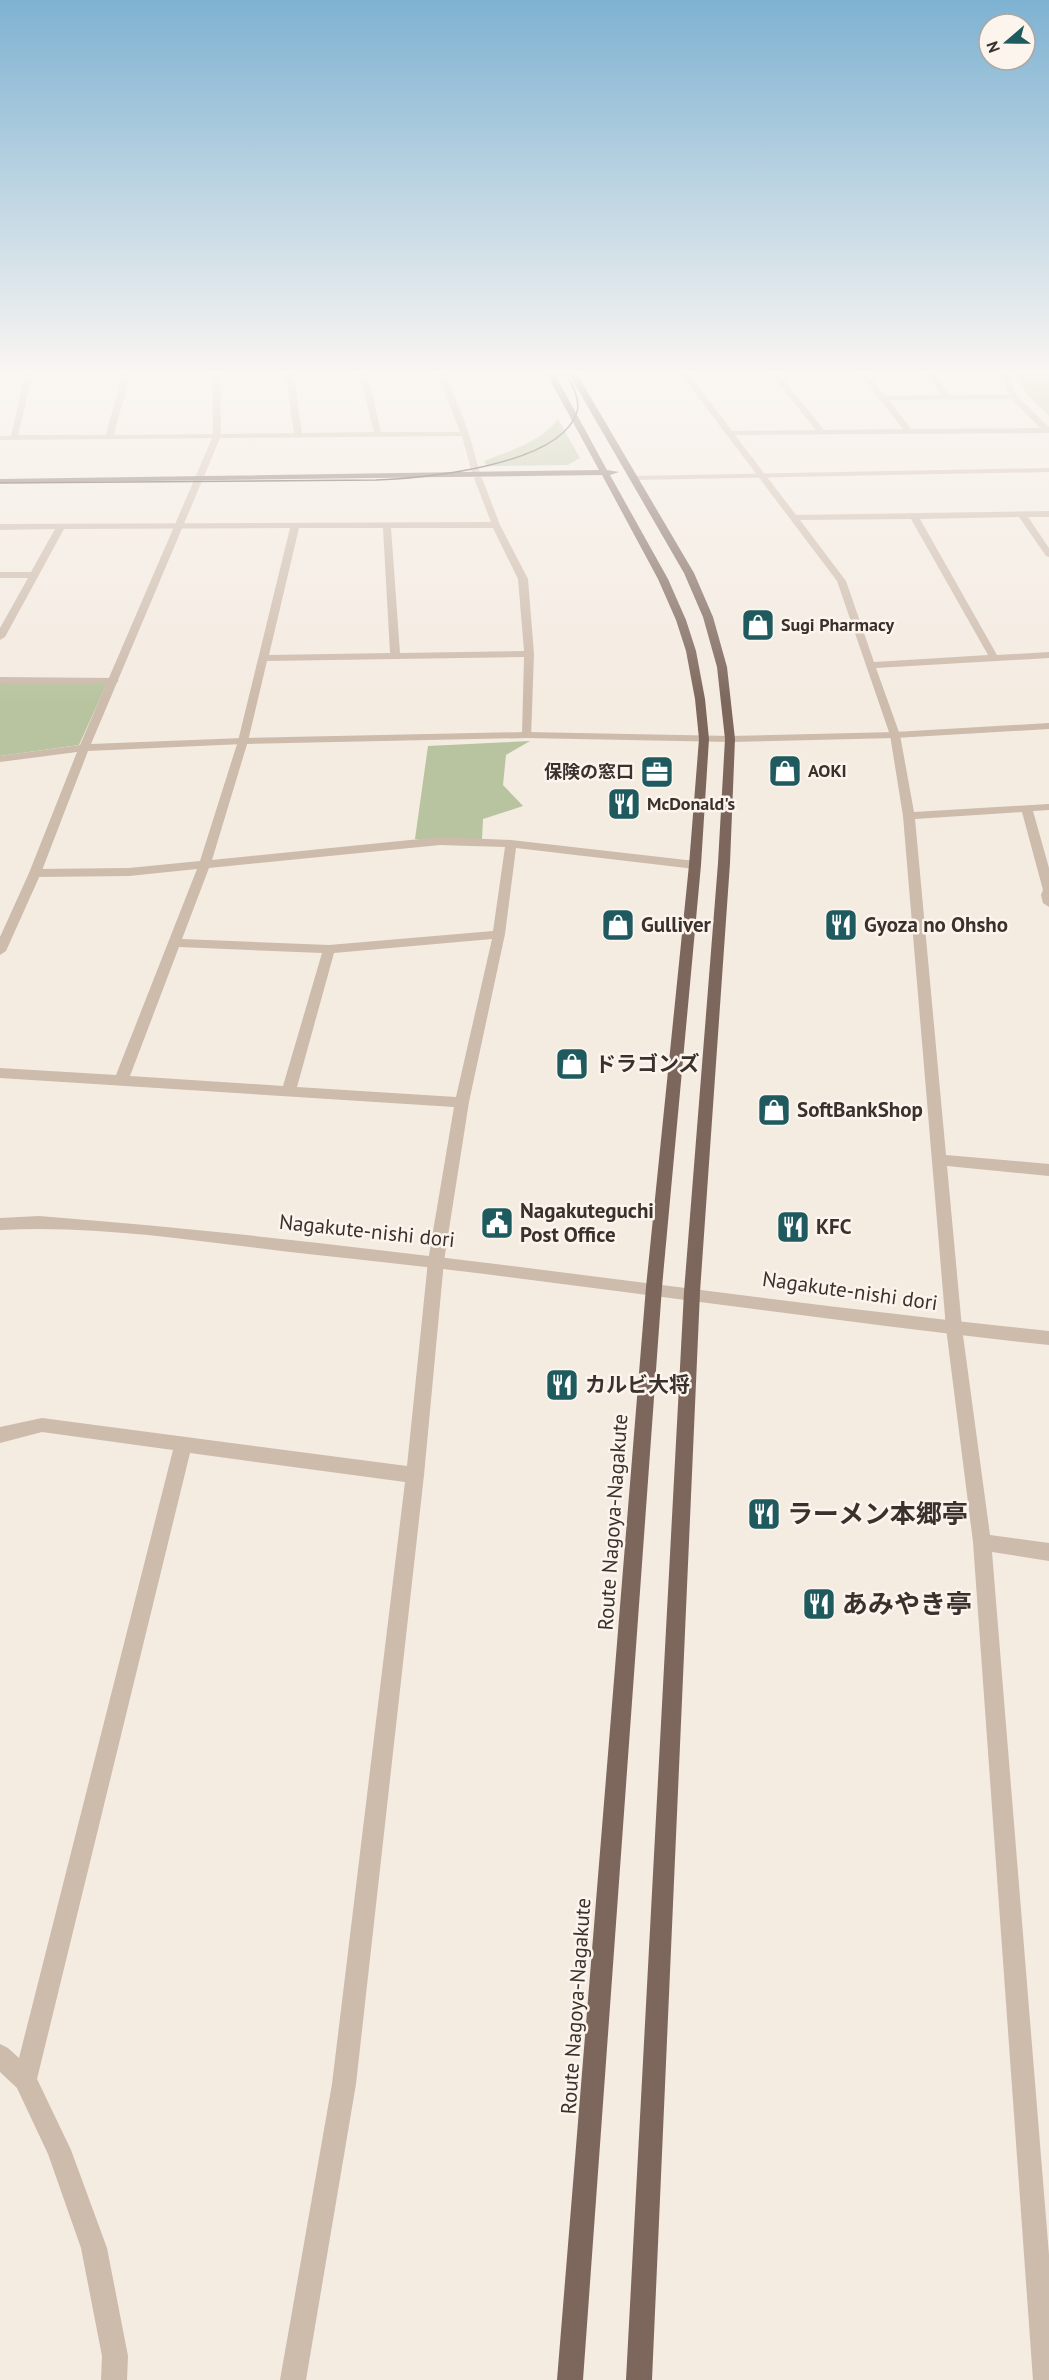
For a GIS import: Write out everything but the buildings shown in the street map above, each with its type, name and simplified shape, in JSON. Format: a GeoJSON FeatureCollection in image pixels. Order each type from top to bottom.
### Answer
{"type":"FeatureCollection","features":[{"type":"Feature","properties":{"kind":"main road","name":"Route Nagoya-Nagakute"},"geometry":{"type":"LineString","coordinates":[[570,2380],[654,1287],[695,865],[704,739],[695,673],[681,620],[663,579],[611,480]]}},
{"type":"Feature","properties":{"kind":"main road"},"geometry":{"type":"LineString","coordinates":[[635,480],[689,573],[708,617],[722,667],[730,739],[724,863],[692,1292],[639,2380]]}},
{"type":"Feature","properties":{"kind":"street"},"geometry":{"type":"LineString","coordinates":[[0,951],[35,873],[84,748],[199,480]]}},
{"type":"Feature","properties":{"kind":"street"},"geometry":{"type":"LineString","coordinates":[[479,480],[496,525],[523,579],[529,654],[527,735]]}},
{"type":"Feature","properties":{"kind":"street"},"geometry":{"type":"LineString","coordinates":[[763,480],[841,582],[895,735],[909,816],[954,1328],[982,1542],[1046,2380]]}},
{"type":"Feature","properties":{"kind":"street"},"geometry":{"type":"LineString","coordinates":[[792,518],[1049,514]]}},
{"type":"Feature","properties":{"kind":"street"},"geometry":{"type":"LineString","coordinates":[[1022,515],[1049,554]]}},
{"type":"Feature","properties":{"kind":"street"},"geometry":{"type":"LineString","coordinates":[[914,516],[994,658]]}},
{"type":"Feature","properties":{"kind":"street"},"geometry":{"type":"LineString","coordinates":[[387,525],[395,655]]}},
{"type":"Feature","properties":{"kind":"street"},"geometry":{"type":"LineString","coordinates":[[0,527],[496,525]]}},
{"type":"Feature","properties":{"kind":"street"},"geometry":{"type":"LineString","coordinates":[[0,637],[62,526]]}},
{"type":"Feature","properties":{"kind":"street"},"geometry":{"type":"LineString","coordinates":[[122,1079],[204,866],[243,741],[295,526]]}},
{"type":"Feature","properties":{"kind":"street"},"geometry":{"type":"LineString","coordinates":[[0,575],[34,575]]}},
{"type":"Feature","properties":{"kind":"street"},"geometry":{"type":"LineString","coordinates":[[262,658],[529,654]]}},
{"type":"Feature","properties":{"kind":"street"},"geometry":{"type":"LineString","coordinates":[[872,665],[1049,655]]}},
{"type":"Feature","properties":{"kind":"street"},"geometry":{"type":"LineString","coordinates":[[0,680],[114,681]]}},
{"type":"Feature","properties":{"kind":"street"},"geometry":{"type":"LineString","coordinates":[[0,759],[84,748],[243,741],[527,735],[730,739],[895,735],[1049,726]]}},
{"type":"Feature","properties":{"kind":"street"},"geometry":{"type":"LineString","coordinates":[[909,816],[1049,807]]}},
{"type":"Feature","properties":{"kind":"street"},"geometry":{"type":"LineString","coordinates":[[1027,809],[1049,890],[1047,895],[1049,903]]}},
{"type":"Feature","properties":{"kind":"street"},"geometry":{"type":"LineString","coordinates":[[35,873],[129,872],[440,841],[511,844],[695,865]]}},
{"type":"Feature","properties":{"kind":"street"},"geometry":{"type":"LineString","coordinates":[[293,2380],[344,2084],[415,1475],[436,1261],[462,1102],[499,934],[511,844]]}},
{"type":"Feature","properties":{"kind":"street"},"geometry":{"type":"LineString","coordinates":[[174,943],[329,949],[499,934]]}},
{"type":"Feature","properties":{"kind":"street"},"geometry":{"type":"LineString","coordinates":[[289,1089],[329,949]]}},
{"type":"Feature","properties":{"kind":"street"},"geometry":{"type":"LineString","coordinates":[[0,1073],[289,1089],[462,1102]]}},
{"type":"Feature","properties":{"kind":"street"},"geometry":{"type":"LineString","coordinates":[[939,1160],[1049,1170]]}},
{"type":"Feature","properties":{"kind":"street","name":"Nagakute-nishi dori"},"geometry":{"type":"LineString","coordinates":[[0,1224],[39,1222],[130,1229],[436,1261],[654,1287],[954,1328],[1049,1338]]}},
{"type":"Feature","properties":{"kind":"street"},"geometry":{"type":"LineString","coordinates":[[0,1435],[42,1425],[183,1446],[415,1475]]}},
{"type":"Feature","properties":{"kind":"street"},"geometry":{"type":"LineString","coordinates":[[25,2080],[183,1446]]}},
{"type":"Feature","properties":{"kind":"street"},"geometry":{"type":"LineString","coordinates":[[982,1542],[1049,1551]]}},
{"type":"Feature","properties":{"kind":"street"},"geometry":{"type":"LineString","coordinates":[[0,2056],[25,2080],[60,2150],[94,2248],[115,2356],[114,2380]]}},
{"type":"Feature","properties":{"kind":"green space"},"geometry":{"type":"Polygon","coordinates":[[[0,683],[107,683],[79,745],[0,756],[0,683]]]}},
{"type":"Feature","properties":{"kind":"green space"},"geometry":{"type":"Polygon","coordinates":[[[530,741],[506,755],[503,785],[523,806],[483,819],[482,839],[415,839],[428,746],[530,741]]]}},
{"type":"Feature","properties":{"kind":"tram line"},"geometry":{"type":"LineString","coordinates":[[0,483],[368,480]]}},
{"type":"Feature","properties":{"kind":"place","name":"Sugi Pharmacy"},"geometry":{"type":"Point","coordinates":[758,625]}},
{"type":"Feature","properties":{"kind":"place","name":"AOKI"},"geometry":{"type":"Point","coordinates":[785,771]}},
{"type":"Feature","properties":{"kind":"place","name":"保険の窓口"},"geometry":{"type":"Point","coordinates":[657,772]}},
{"type":"Feature","properties":{"kind":"place","name":"McDonald's"},"geometry":{"type":"Point","coordinates":[624,804]}},
{"type":"Feature","properties":{"kind":"place","name":"Gulliver"},"geometry":{"type":"Point","coordinates":[618,925]}},
{"type":"Feature","properties":{"kind":"place","name":"Gyoza no Ohsho"},"geometry":{"type":"Point","coordinates":[841,925]}},
{"type":"Feature","properties":{"kind":"place","name":"ドラゴンズ"},"geometry":{"type":"Point","coordinates":[572,1064]}},
{"type":"Feature","properties":{"kind":"place","name":"SoftBankShop"},"geometry":{"type":"Point","coordinates":[774,1110]}},
{"type":"Feature","properties":{"kind":"place","name":"Nagakuteguchi Post Office"},"geometry":{"type":"Point","coordinates":[497,1223]}},
{"type":"Feature","properties":{"kind":"place","name":"KFC"},"geometry":{"type":"Point","coordinates":[793,1227]}},
{"type":"Feature","properties":{"kind":"place","name":"カルビ大将"},"geometry":{"type":"Point","coordinates":[562,1385]}},
{"type":"Feature","properties":{"kind":"place","name":"ラーメン本郷亭"},"geometry":{"type":"Point","coordinates":[764,1514]}},
{"type":"Feature","properties":{"kind":"place","name":"あみやき亭"},"geometry":{"type":"Point","coordinates":[819,1604]}}]}
